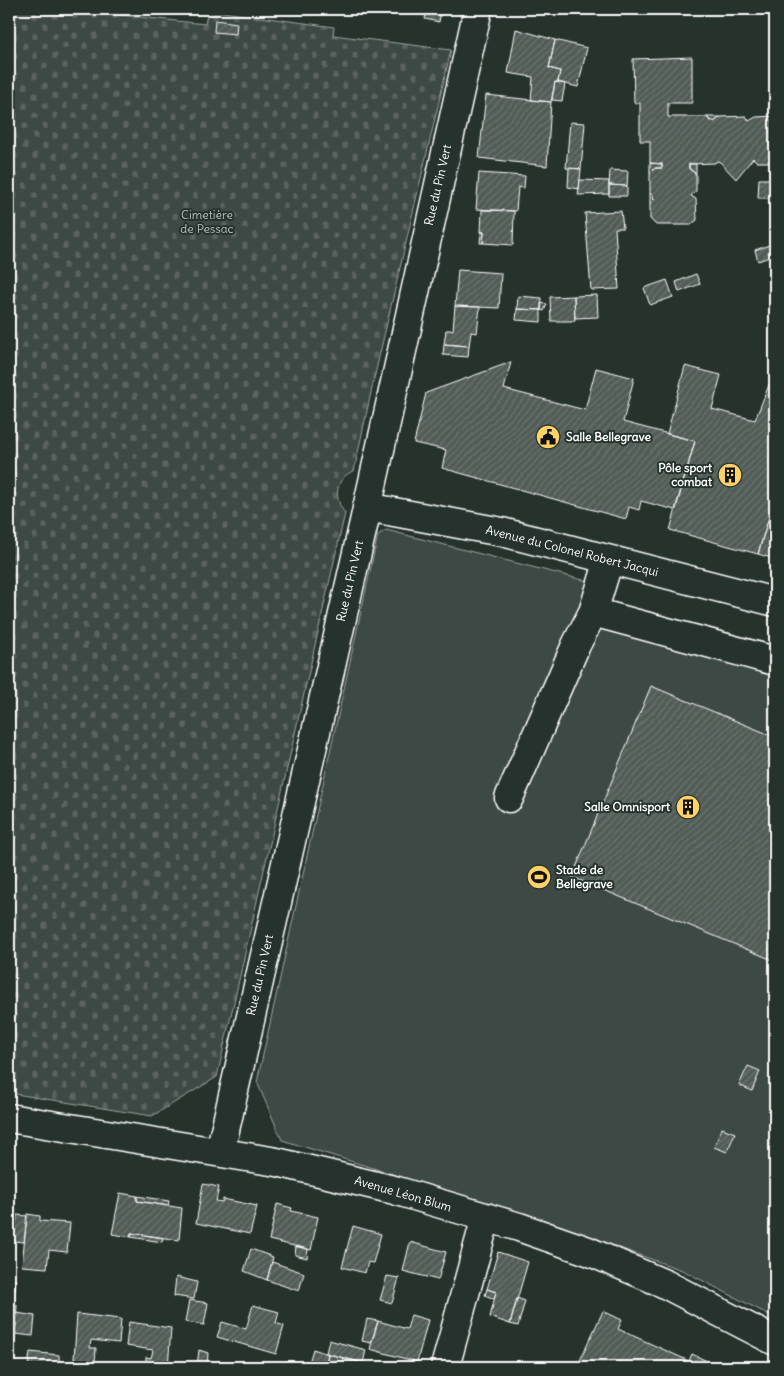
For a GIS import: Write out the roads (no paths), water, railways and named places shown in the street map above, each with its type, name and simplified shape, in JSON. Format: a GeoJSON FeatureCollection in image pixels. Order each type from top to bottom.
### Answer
{"type":"FeatureCollection","features":[{"type":"Feature","properties":{"kind":"street","name":"Rue du Pin Vert"},"geometry":{"type":"LineString","coordinates":[[220,1152],[478,9]]}},
{"type":"Feature","properties":{"kind":"street","name":"Avenue du Colonel Robert Jacqui"},"geometry":{"type":"LineString","coordinates":[[367,507],[502,532],[775,602]]}},
{"type":"Feature","properties":{"kind":"street"},"geometry":{"type":"LineString","coordinates":[[509,798],[576,645],[593,612],[609,560]]}},
{"type":"Feature","properties":{"kind":"street"},"geometry":{"type":"LineString","coordinates":[[593,612],[775,661]]}},
{"type":"Feature","properties":{"kind":"street","name":"Avenue Léon Blum"},"geometry":{"type":"LineString","coordinates":[[9,1118],[277,1162],[394,1190],[519,1227],[588,1251],[665,1284],[775,1340]]}},
{"type":"Feature","properties":{"kind":"street"},"geometry":{"type":"LineString","coordinates":[[445,1367],[486,1218]]}},
{"type":"Feature","properties":{"kind":"place","name":"Salle Bellegrave"},"geometry":{"type":"Point","coordinates":[548,437]}},
{"type":"Feature","properties":{"kind":"place","name":"Pôle sport combat"},"geometry":{"type":"Point","coordinates":[730,475]}},
{"type":"Feature","properties":{"kind":"place","name":"Salle Omnisport"},"geometry":{"type":"Point","coordinates":[688,807]}},
{"type":"Feature","properties":{"kind":"place","name":"Stade de Bellegrave"},"geometry":{"type":"Point","coordinates":[539,877]}},
{"type":"Feature","properties":{"kind":"park label","name":"Cimetière de Pessac"},"geometry":{"type":"Point","coordinates":[207,222]}}]}
